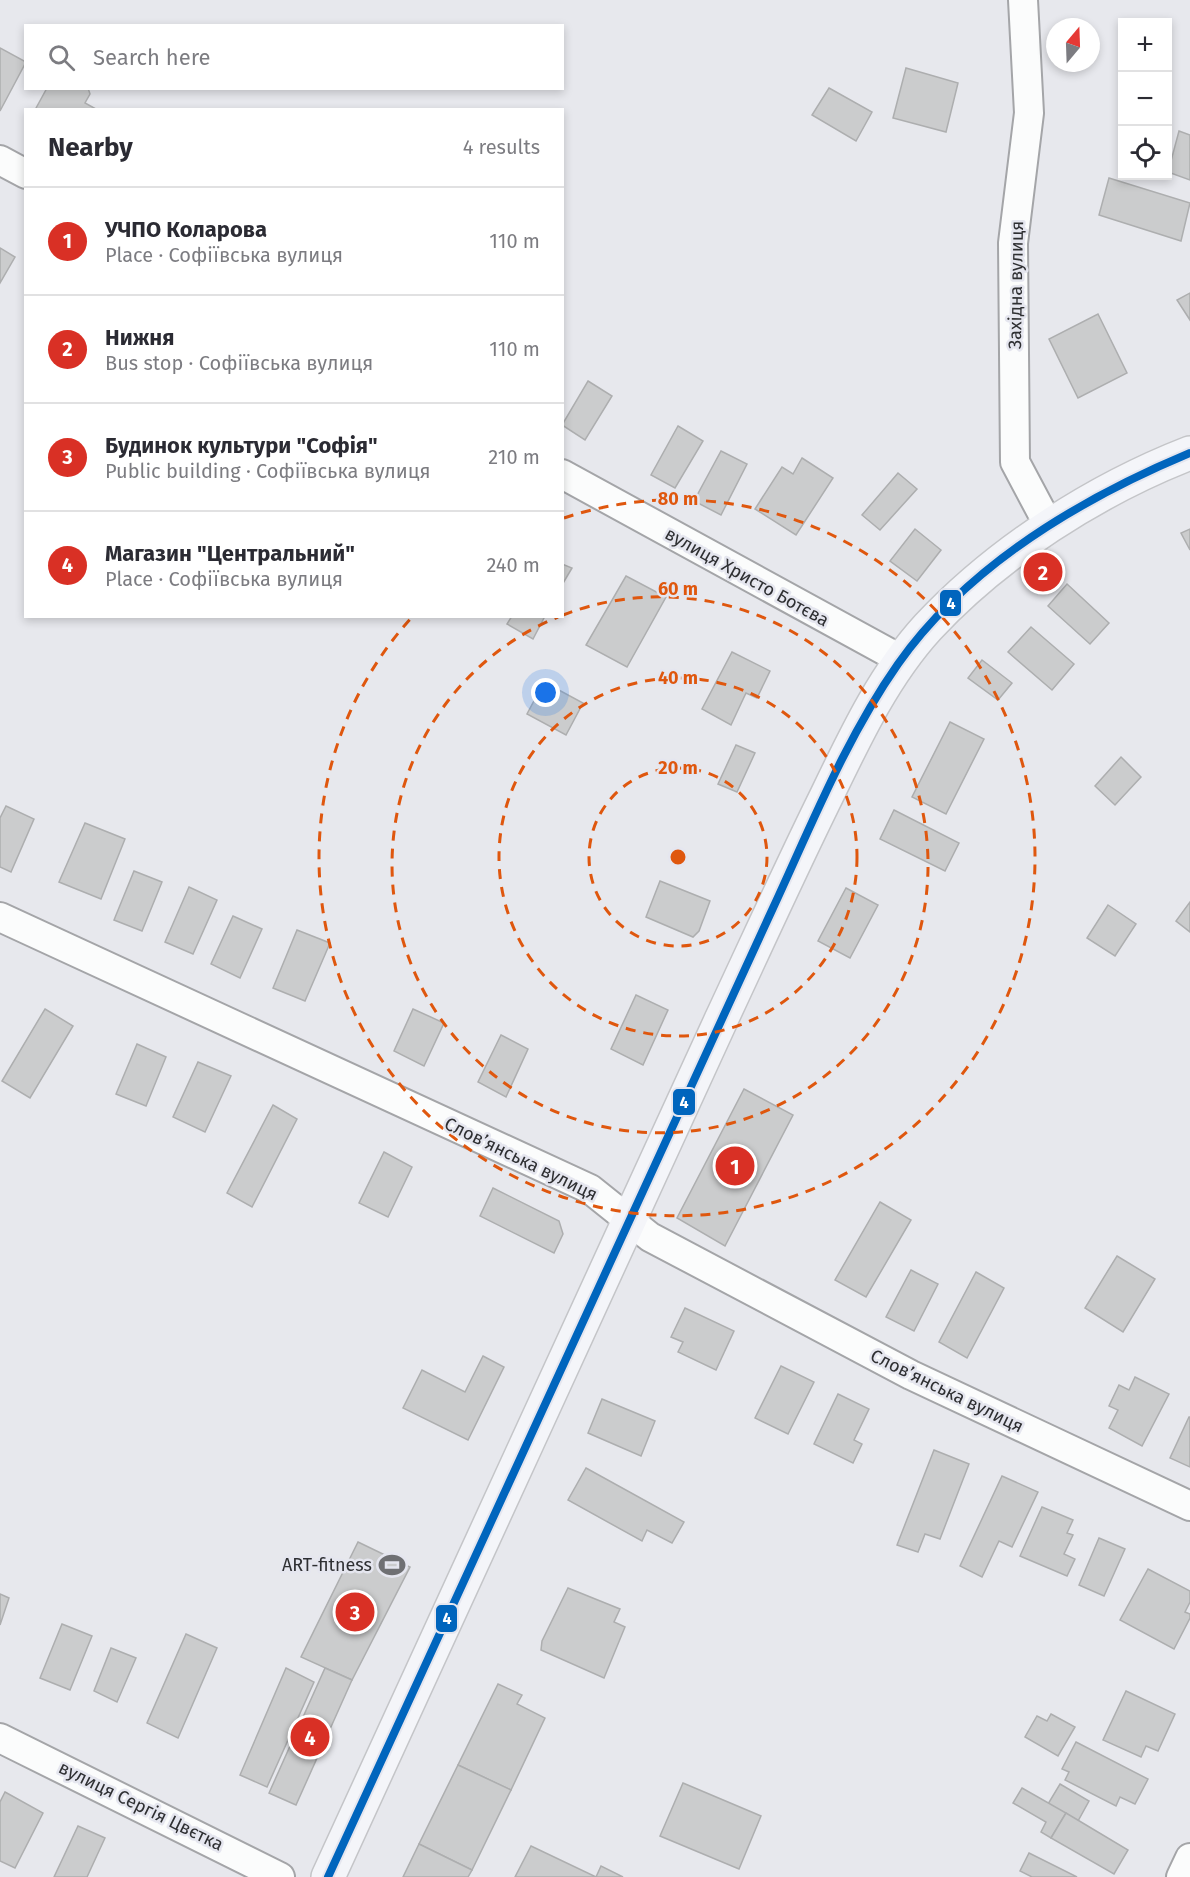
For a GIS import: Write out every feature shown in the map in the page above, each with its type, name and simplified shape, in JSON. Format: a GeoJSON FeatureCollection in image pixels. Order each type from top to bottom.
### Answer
{"type":"FeatureCollection","features":[{"type":"Feature","properties":{"kind":"main road"},"geometry":{"type":"LineString","coordinates":[[328,1877],[798,853],[862,724],[902,660],[929,627],[995,567],[1049,526],[1142,472],[1190,453]]}},
{"type":"Feature","properties":{"kind":"street","name":"Західна вулиця"},"geometry":{"type":"LineString","coordinates":[[1023,0],[1029,113],[1013,243],[1015,462],[1049,526]]}},
{"type":"Feature","properties":{"kind":"street"},"geometry":{"type":"LineString","coordinates":[[0,160],[24,173]]}},
{"type":"Feature","properties":{"kind":"street","name":"вулиця Христо Ботєва"},"geometry":{"type":"LineString","coordinates":[[564,475],[902,660]]}},
{"type":"Feature","properties":{"kind":"street","name":"Словʼянська вулиця"},"geometry":{"type":"LineString","coordinates":[[0,917],[590,1189],[650,1237],[911,1375],[1190,1506]]}},
{"type":"Feature","properties":{"kind":"street","name":"вулиця Сергія Цвєтка"},"geometry":{"type":"LineString","coordinates":[[0,1738],[280,1877]]}},
{"type":"Feature","properties":{"kind":"street"},"geometry":{"type":"LineString","coordinates":[[1181,1877],[1190,1858]]}},
{"type":"Feature","properties":{"kind":"building"},"geometry":{"type":"Polygon","coordinates":[[[0,48],[24,61],[24,66],[0,111],[0,48]]]}},
{"type":"Feature","properties":{"kind":"building"},"geometry":{"type":"Polygon","coordinates":[[[906,68],[958,83],[946,132],[893,118],[906,68]]]}},
{"type":"Feature","properties":{"kind":"building"},"geometry":{"type":"Polygon","coordinates":[[[829,88],[872,112],[856,141],[812,115],[829,88]]]}},
{"type":"Feature","properties":{"kind":"building"},"geometry":{"type":"Polygon","coordinates":[[[46,90],[89,90],[90,94],[85,103],[94,108],[36,108],[46,90]]]}},
{"type":"Feature","properties":{"kind":"building"},"geometry":{"type":"Polygon","coordinates":[[[1179,131],[1190,135],[1190,180],[1172,173],[1172,157],[1179,131]]]}},
{"type":"Feature","properties":{"kind":"building"},"geometry":{"type":"Polygon","coordinates":[[[1109,178],[1190,203],[1181,241],[1099,215],[1109,178]]]}},
{"type":"Feature","properties":{"kind":"building"},"geometry":{"type":"Polygon","coordinates":[[[0,248],[15,257],[0,283],[0,248]]]}},
{"type":"Feature","properties":{"kind":"building"},"geometry":{"type":"Polygon","coordinates":[[[1190,293],[1190,320],[1177,300],[1190,293]]]}},
{"type":"Feature","properties":{"kind":"building"},"geometry":{"type":"Polygon","coordinates":[[[1098,314],[1127,373],[1078,398],[1049,339],[1098,314]]]}},
{"type":"Feature","properties":{"kind":"building"},"geometry":{"type":"Polygon","coordinates":[[[588,381],[612,396],[585,440],[564,426],[564,422],[588,381]]]}},
{"type":"Feature","properties":{"kind":"building"},"geometry":{"type":"Polygon","coordinates":[[[678,426],[703,441],[675,488],[651,475],[678,426]]]}},
{"type":"Feature","properties":{"kind":"building"},"geometry":{"type":"Polygon","coordinates":[[[721,451],[747,464],[721,515],[694,501],[721,451]]]}},
{"type":"Feature","properties":{"kind":"building"},"geometry":{"type":"Polygon","coordinates":[[[802,458],[833,478],[796,535],[755,509],[782,467],[793,474],[802,458]]]}},
{"type":"Feature","properties":{"kind":"building"},"geometry":{"type":"Polygon","coordinates":[[[898,473],[917,489],[880,530],[862,515],[898,473]]]}},
{"type":"Feature","properties":{"kind":"building"},"geometry":{"type":"Polygon","coordinates":[[[915,529],[941,550],[917,581],[890,561],[915,529]]]}},
{"type":"Feature","properties":{"kind":"building"},"geometry":{"type":"Polygon","coordinates":[[[1190,529],[1190,550],[1181,533],[1190,529]]]}},
{"type":"Feature","properties":{"kind":"building"},"geometry":{"type":"Polygon","coordinates":[[[564,565],[572,568],[564,582],[564,565]]]}},
{"type":"Feature","properties":{"kind":"building"},"geometry":{"type":"Polygon","coordinates":[[[626,576],[666,597],[627,667],[586,645],[626,576]]]}},
{"type":"Feature","properties":{"kind":"building"},"geometry":{"type":"Polygon","coordinates":[[[1067,584],[1109,623],[1090,644],[1048,606],[1067,584]]]}},
{"type":"Feature","properties":{"kind":"building"},"geometry":{"type":"Polygon","coordinates":[[[511,618],[544,618],[533,639],[507,624],[511,618]]]}},
{"type":"Feature","properties":{"kind":"building"},"geometry":{"type":"Polygon","coordinates":[[[1031,627],[1074,664],[1052,690],[1008,652],[1031,627]]]}},
{"type":"Feature","properties":{"kind":"building"},"geometry":{"type":"Polygon","coordinates":[[[732,652],[770,671],[757,698],[746,693],[731,725],[702,709],[732,652]]]}},
{"type":"Feature","properties":{"kind":"building"},"geometry":{"type":"Polygon","coordinates":[[[982,660],[1012,683],[998,700],[968,678],[982,660]]]}},
{"type":"Feature","properties":{"kind":"building"},"geometry":{"type":"Polygon","coordinates":[[[544,682],[583,703],[566,735],[527,714],[544,682]]]}},
{"type":"Feature","properties":{"kind":"building"},"geometry":{"type":"Polygon","coordinates":[[[950,722],[984,739],[946,814],[912,797],[950,722]]]}},
{"type":"Feature","properties":{"kind":"building"},"geometry":{"type":"Polygon","coordinates":[[[736,745],[755,753],[737,792],[718,784],[736,745]]]}},
{"type":"Feature","properties":{"kind":"building"},"geometry":{"type":"Polygon","coordinates":[[[1121,757],[1141,777],[1115,805],[1095,786],[1121,757]]]}},
{"type":"Feature","properties":{"kind":"building"},"geometry":{"type":"Polygon","coordinates":[[[6,806],[34,819],[11,872],[0,867],[0,818],[6,806]]]}},
{"type":"Feature","properties":{"kind":"building"},"geometry":{"type":"Polygon","coordinates":[[[894,810],[959,843],[945,871],[880,839],[894,810]]]}},
{"type":"Feature","properties":{"kind":"building"},"geometry":{"type":"Polygon","coordinates":[[[85,823],[125,839],[101,899],[59,882],[85,823]]]}},
{"type":"Feature","properties":{"kind":"building"},"geometry":{"type":"Polygon","coordinates":[[[134,871],[162,882],[142,931],[114,920],[134,871]]]}},
{"type":"Feature","properties":{"kind":"building"},"geometry":{"type":"Polygon","coordinates":[[[660,881],[710,901],[699,931],[693,937],[646,917],[660,881]]]}},
{"type":"Feature","properties":{"kind":"building"},"geometry":{"type":"Polygon","coordinates":[[[189,887],[217,900],[193,954],[165,942],[189,887]]]}},
{"type":"Feature","properties":{"kind":"building"},"geometry":{"type":"Polygon","coordinates":[[[846,888],[878,905],[850,958],[818,941],[846,888]]]}},
{"type":"Feature","properties":{"kind":"building"},"geometry":{"type":"Polygon","coordinates":[[[1190,902],[1190,932],[1176,921],[1190,902]]]}},
{"type":"Feature","properties":{"kind":"building"},"geometry":{"type":"Polygon","coordinates":[[[1108,905],[1136,924],[1115,956],[1087,938],[1108,905]]]}},
{"type":"Feature","properties":{"kind":"building"},"geometry":{"type":"Polygon","coordinates":[[[233,916],[262,929],[240,978],[211,964],[233,916]]]}},
{"type":"Feature","properties":{"kind":"building"},"geometry":{"type":"Polygon","coordinates":[[[297,930],[330,943],[305,1001],[273,988],[297,930]]]}},
{"type":"Feature","properties":{"kind":"building"},"geometry":{"type":"Polygon","coordinates":[[[636,995],[668,1010],[643,1065],[611,1049],[636,995]]]}},
{"type":"Feature","properties":{"kind":"building"},"geometry":{"type":"Polygon","coordinates":[[[45,1009],[73,1026],[30,1098],[2,1081],[45,1009]]]}},
{"type":"Feature","properties":{"kind":"building"},"geometry":{"type":"Polygon","coordinates":[[[413,1009],[444,1023],[424,1066],[394,1051],[413,1009]]]}},
{"type":"Feature","properties":{"kind":"building"},"geometry":{"type":"Polygon","coordinates":[[[501,1035],[528,1049],[506,1097],[478,1082],[501,1035]]]}},
{"type":"Feature","properties":{"kind":"building"},"geometry":{"type":"Polygon","coordinates":[[[137,1044],[166,1057],[146,1106],[116,1094],[137,1044]]]}},
{"type":"Feature","properties":{"kind":"building"},"geometry":{"type":"Polygon","coordinates":[[[198,1062],[231,1076],[205,1132],[173,1117],[198,1062]]]}},
{"type":"Feature","properties":{"kind":"building"},"geometry":{"type":"Polygon","coordinates":[[[744,1089],[793,1115],[725,1246],[677,1218],[744,1089]]]}},
{"type":"Feature","properties":{"kind":"building"},"geometry":{"type":"Polygon","coordinates":[[[273,1105],[297,1119],[252,1207],[227,1193],[273,1105]]]}},
{"type":"Feature","properties":{"kind":"building"},"geometry":{"type":"Polygon","coordinates":[[[384,1152],[412,1167],[388,1217],[359,1203],[384,1152]]]}},
{"type":"Feature","properties":{"kind":"building"},"geometry":{"type":"Polygon","coordinates":[[[493,1188],[559,1221],[563,1234],[554,1253],[480,1216],[493,1188]]]}},
{"type":"Feature","properties":{"kind":"building"},"geometry":{"type":"Polygon","coordinates":[[[880,1202],[911,1220],[866,1297],[835,1280],[880,1202]]]}},
{"type":"Feature","properties":{"kind":"building"},"geometry":{"type":"Polygon","coordinates":[[[1117,1256],[1155,1279],[1123,1332],[1085,1308],[1117,1256]]]}},
{"type":"Feature","properties":{"kind":"building"},"geometry":{"type":"Polygon","coordinates":[[[911,1270],[938,1284],[914,1331],[886,1317],[911,1270]]]}},
{"type":"Feature","properties":{"kind":"building"},"geometry":{"type":"Polygon","coordinates":[[[976,1272],[1004,1288],[967,1358],[939,1342],[976,1272]]]}},
{"type":"Feature","properties":{"kind":"building"},"geometry":{"type":"Polygon","coordinates":[[[685,1308],[734,1331],[716,1370],[678,1352],[683,1342],[671,1337],[685,1308]]]}},
{"type":"Feature","properties":{"kind":"building"},"geometry":{"type":"Polygon","coordinates":[[[483,1356],[504,1367],[468,1440],[403,1408],[422,1370],[465,1392],[483,1356]]]}},
{"type":"Feature","properties":{"kind":"building"},"geometry":{"type":"Polygon","coordinates":[[[781,1366],[814,1382],[788,1434],[755,1418],[781,1366]]]}},
{"type":"Feature","properties":{"kind":"building"},"geometry":{"type":"Polygon","coordinates":[[[1135,1377],[1169,1394],[1142,1446],[1109,1428],[1118,1410],[1109,1406],[1119,1385],[1129,1390],[1135,1377]]]}},
{"type":"Feature","properties":{"kind":"building"},"geometry":{"type":"Polygon","coordinates":[[[838,1394],[869,1409],[854,1440],[862,1444],[853,1463],[814,1444],[838,1394]]]}},
{"type":"Feature","properties":{"kind":"building"},"geometry":{"type":"Polygon","coordinates":[[[602,1399],[655,1421],[641,1456],[588,1433],[602,1399]]]}},
{"type":"Feature","properties":{"kind":"building"},"geometry":{"type":"Polygon","coordinates":[[[1190,1417],[1190,1467],[1170,1458],[1190,1417]]]}},
{"type":"Feature","properties":{"kind":"building"},"geometry":{"type":"Polygon","coordinates":[[[934,1450],[969,1464],[940,1539],[925,1534],[918,1552],[897,1545],[934,1450]]]}},
{"type":"Feature","properties":{"kind":"building"},"geometry":{"type":"Polygon","coordinates":[[[586,1468],[684,1522],[672,1543],[647,1530],[642,1541],[568,1500],[586,1468]]]}},
{"type":"Feature","properties":{"kind":"building"},"geometry":{"type":"Polygon","coordinates":[[[1002,1476],[1038,1492],[1012,1547],[999,1541],[982,1577],[960,1566],[1002,1476]]]}},
{"type":"Feature","properties":{"kind":"building"},"geometry":{"type":"Polygon","coordinates":[[[1042,1507],[1073,1520],[1067,1533],[1073,1535],[1064,1554],[1075,1559],[1067,1576],[1020,1556],[1042,1507]]]}},
{"type":"Feature","properties":{"kind":"building"},"geometry":{"type":"Polygon","coordinates":[[[1099,1538],[1125,1549],[1104,1596],[1079,1585],[1099,1538]]]}},
{"type":"Feature","properties":{"kind":"building"},"geometry":{"type":"Polygon","coordinates":[[[358,1542],[410,1567],[352,1680],[301,1657],[358,1542]]]}},
{"type":"Feature","properties":{"kind":"building"},"geometry":{"type":"Polygon","coordinates":[[[1148,1569],[1190,1591],[1190,1602],[1185,1612],[1190,1614],[1190,1618],[1174,1649],[1120,1620],[1148,1569]]]}},
{"type":"Feature","properties":{"kind":"building"},"geometry":{"type":"Polygon","coordinates":[[[568,1588],[620,1609],[614,1622],[625,1627],[604,1678],[541,1650],[542,1641],[568,1588]]]}},
{"type":"Feature","properties":{"kind":"building"},"geometry":{"type":"Polygon","coordinates":[[[0,1594],[9,1598],[0,1625],[0,1594]]]}},
{"type":"Feature","properties":{"kind":"building"},"geometry":{"type":"Polygon","coordinates":[[[62,1624],[92,1636],[70,1690],[40,1678],[62,1624]]]}},
{"type":"Feature","properties":{"kind":"building"},"geometry":{"type":"Polygon","coordinates":[[[186,1634],[217,1648],[178,1738],[147,1723],[186,1634]]]}},
{"type":"Feature","properties":{"kind":"building"},"geometry":{"type":"Polygon","coordinates":[[[111,1648],[136,1658],[117,1702],[94,1691],[111,1648]]]}},
{"type":"Feature","properties":{"kind":"building"},"geometry":{"type":"Polygon","coordinates":[[[286,1668],[314,1682],[267,1787],[240,1775],[286,1668]]]}},
{"type":"Feature","properties":{"kind":"building"},"geometry":{"type":"Polygon","coordinates":[[[325,1668],[352,1680],[296,1805],[269,1793],[325,1668]]]}},
{"type":"Feature","properties":{"kind":"building"},"geometry":{"type":"Polygon","coordinates":[[[498,1684],[522,1695],[517,1704],[545,1718],[511,1790],[458,1765],[498,1684]]]}},
{"type":"Feature","properties":{"kind":"building"},"geometry":{"type":"Polygon","coordinates":[[[1126,1691],[1175,1714],[1158,1751],[1146,1746],[1141,1757],[1103,1740],[1126,1691]]]}},
{"type":"Feature","properties":{"kind":"building"},"geometry":{"type":"Polygon","coordinates":[[[1051,1714],[1075,1727],[1058,1756],[1025,1737],[1037,1716],[1047,1721],[1051,1714]]]}},
{"type":"Feature","properties":{"kind":"building"},"geometry":{"type":"Polygon","coordinates":[[[1076,1742],[1148,1779],[1135,1804],[1120,1797],[1116,1806],[1065,1780],[1069,1772],[1062,1769],[1076,1742]]]}},
{"type":"Feature","properties":{"kind":"building"},"geometry":{"type":"Polygon","coordinates":[[[458,1765],[511,1790],[472,1870],[419,1844],[458,1765]]]}},
{"type":"Feature","properties":{"kind":"building"},"geometry":{"type":"Polygon","coordinates":[[[683,1783],[761,1816],[739,1869],[660,1836],[683,1783]]]}},
{"type":"Feature","properties":{"kind":"building"},"geometry":{"type":"Polygon","coordinates":[[[1060,1784],[1089,1801],[1078,1821],[1048,1804],[1060,1784]]]}},
{"type":"Feature","properties":{"kind":"building"},"geometry":{"type":"Polygon","coordinates":[[[1022,1788],[1066,1813],[1051,1838],[1041,1832],[1046,1822],[1013,1803],[1022,1788]]]}},
{"type":"Feature","properties":{"kind":"building"},"geometry":{"type":"Polygon","coordinates":[[[5,1792],[43,1813],[15,1868],[0,1861],[0,1802],[5,1792]]]}},
{"type":"Feature","properties":{"kind":"building"},"geometry":{"type":"Polygon","coordinates":[[[1066,1813],[1128,1850],[1114,1874],[1051,1838],[1066,1813]]]}},
{"type":"Feature","properties":{"kind":"building"},"geometry":{"type":"Polygon","coordinates":[[[78,1826],[105,1838],[87,1877],[54,1877],[78,1826]]]}},
{"type":"Feature","properties":{"kind":"building"},"geometry":{"type":"Polygon","coordinates":[[[419,1844],[472,1870],[468,1877],[403,1877],[419,1844]]]}},
{"type":"Feature","properties":{"kind":"building"},"geometry":{"type":"Polygon","coordinates":[[[531,1846],[596,1877],[515,1877],[531,1846]]]}},
{"type":"Feature","properties":{"kind":"building"},"geometry":{"type":"Polygon","coordinates":[[[1029,1853],[1077,1877],[1032,1877],[1020,1871],[1029,1853]]]}},
{"type":"Feature","properties":{"kind":"building"},"geometry":{"type":"Polygon","coordinates":[[[601,1866],[623,1877],[596,1877],[601,1866]]]}},
{"type":"Feature","properties":{"kind":"transit line","name":"4"},"geometry":{"type":"LineString","coordinates":[[328,1877],[816,814],[879,692],[926,628],[992,566],[1029,539],[1108,491],[1190,453]]}},
{"type":"Feature","properties":{"kind":"place","name":"Нижня"},"geometry":{"type":"Point","coordinates":[1043,572]}},
{"type":"Feature","properties":{"kind":"place","name":"УЧПО Коларова"},"geometry":{"type":"Point","coordinates":[735,1166]}},
{"type":"Feature","properties":{"kind":"place","name":"ART-fitness"},"geometry":{"type":"Point","coordinates":[392,1565]}},
{"type":"Feature","properties":{"kind":"place","name":"Будинок культури \"Софія\""},"geometry":{"type":"Point","coordinates":[355,1612]}},
{"type":"Feature","properties":{"kind":"place","name":"Магазин \"Центральний\""},"geometry":{"type":"Point","coordinates":[310,1737]}}]}
